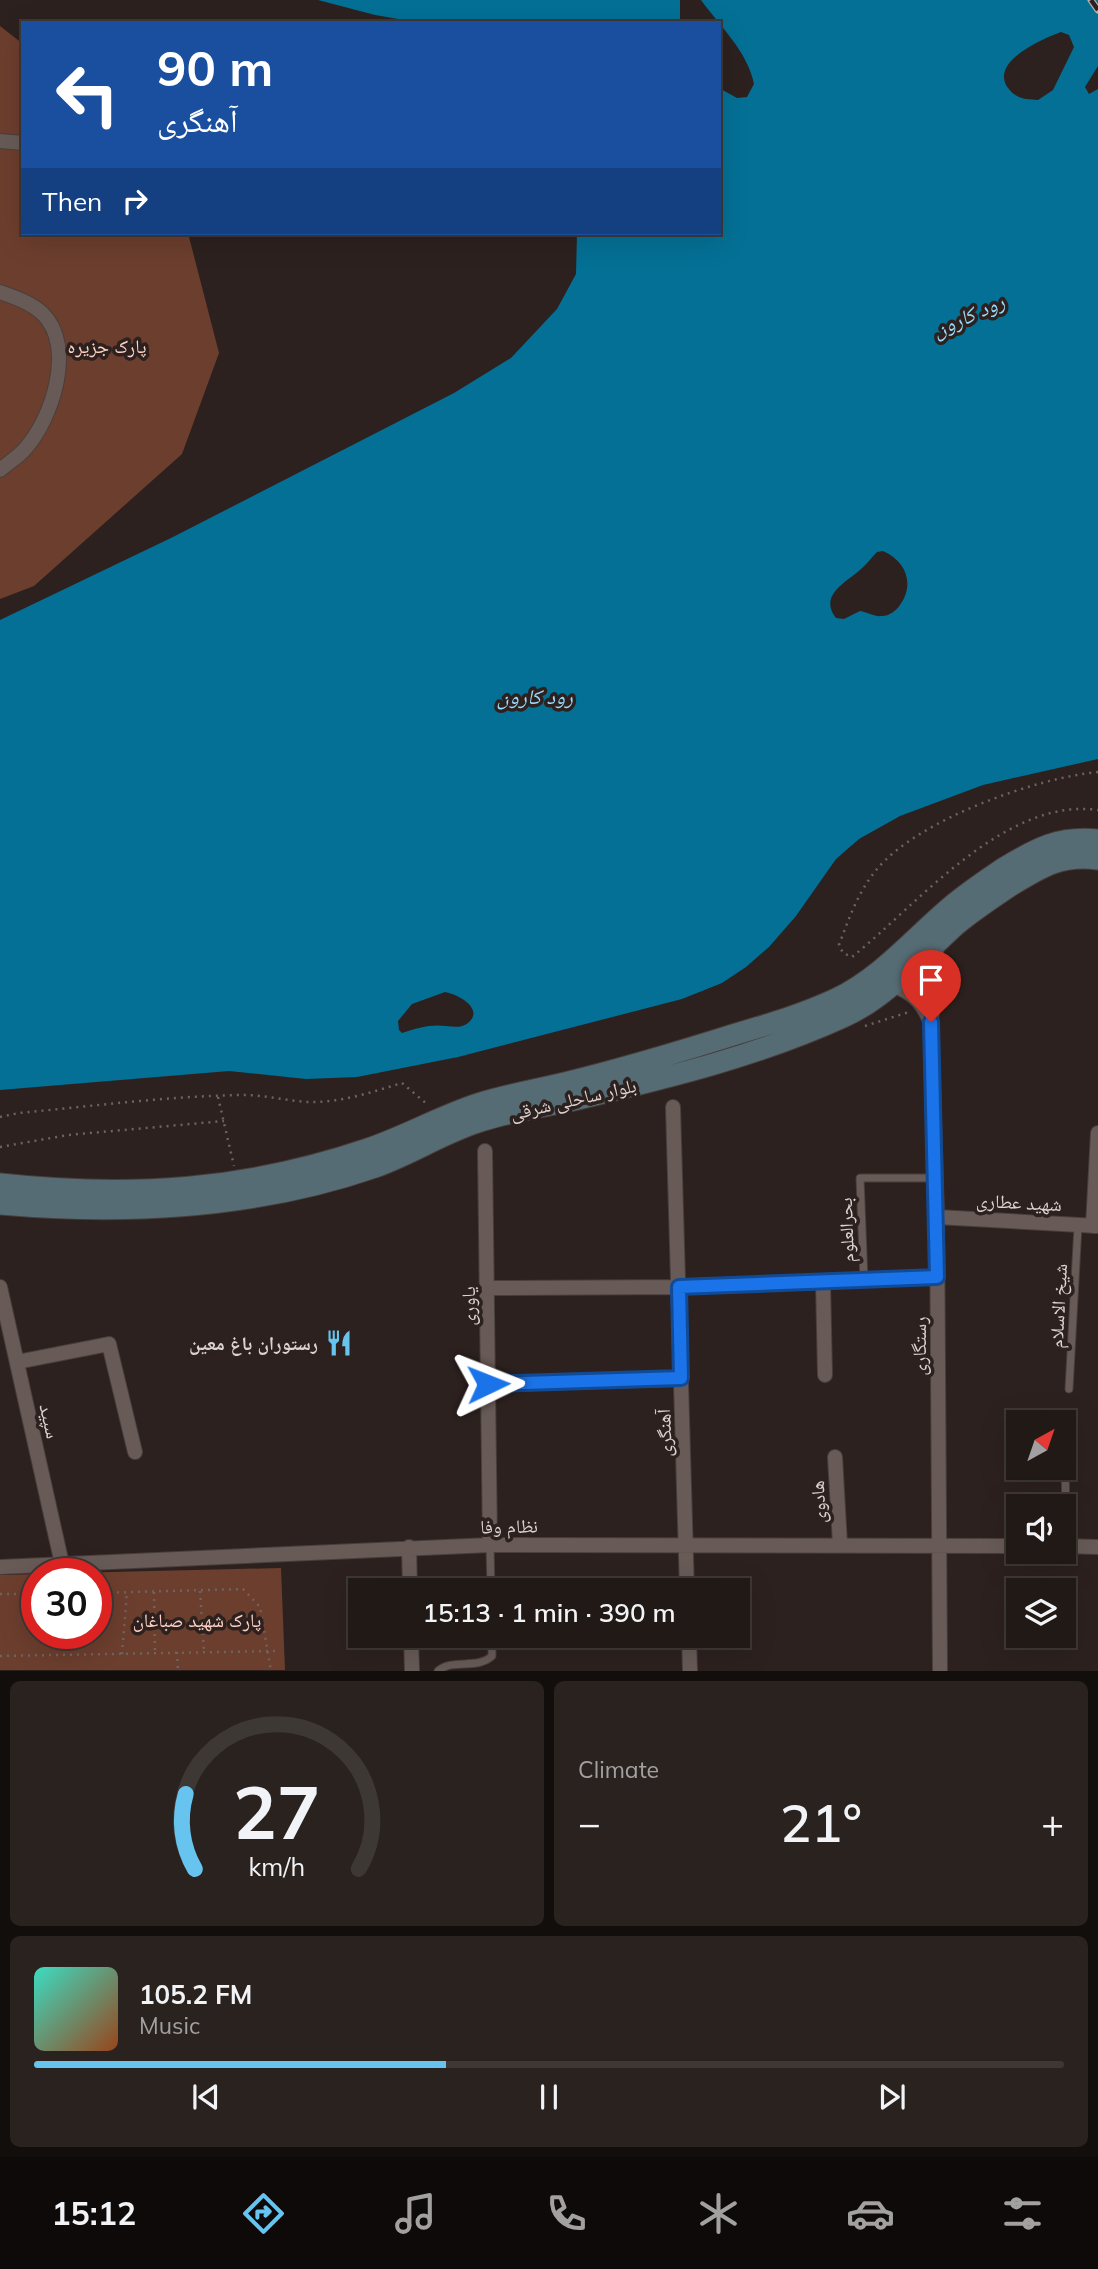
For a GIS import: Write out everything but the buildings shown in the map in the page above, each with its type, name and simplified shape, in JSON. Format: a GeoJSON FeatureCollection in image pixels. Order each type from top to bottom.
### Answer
{"type":"FeatureCollection","features":[{"type":"Feature","properties":{"kind":"main road","name":"بلوار ساحلی شرقی"},"geometry":{"type":"LineString","coordinates":[[0,1204],[54,1209],[184,1207],[246,1200],[311,1186],[374,1168],[467,1117],[479,1103],[637,1065],[791,1017],[838,998],[880,971],[949,908],[1025,855],[1053,842],[1077,838],[1098,840]]}},
{"type":"Feature","properties":{"kind":"main road","name":"بلوار ساحلی شرقی"},"geometry":{"type":"LineString","coordinates":[[0,1184],[56,1190],[121,1192],[237,1183],[307,1167],[366,1149],[444,1118],[467,1117],[483,1120],[641,1084],[798,1036],[846,1016],[891,985],[961,921],[1035,871],[1059,860],[1078,856],[1098,859]]}},
{"type":"Feature","properties":{"kind":"street"},"geometry":{"type":"LineString","coordinates":[[0,141],[21,143]]}},
{"type":"Feature","properties":{"kind":"street"},"geometry":{"type":"LineString","coordinates":[[0,292],[43,314],[56,334],[59,355],[58,378],[36,435],[24,451],[0,470]]}},
{"type":"Feature","properties":{"kind":"street","name":"رستگاری"},"geometry":{"type":"LineString","coordinates":[[937,943],[931,1022],[937,1217],[940,1671]]}},
{"type":"Feature","properties":{"kind":"street"},"geometry":{"type":"LineString","coordinates":[[891,985],[913,995],[924,1007],[931,1022]]}},
{"type":"Feature","properties":{"kind":"street","name":"آهنگری"},"geometry":{"type":"LineString","coordinates":[[673,1107],[687,1578]]}},
{"type":"Feature","properties":{"kind":"street"},"geometry":{"type":"LineString","coordinates":[[1095,1226],[1098,1133]]}},
{"type":"Feature","properties":{"kind":"street","name":"یاوری"},"geometry":{"type":"LineString","coordinates":[[485,1151],[489,1545]]}},
{"type":"Feature","properties":{"kind":"street","name":"شهید عطاری"},"geometry":{"type":"LineString","coordinates":[[937,1217],[1095,1226]]}},
{"type":"Feature","properties":{"kind":"street"},"geometry":{"type":"LineString","coordinates":[[488,1288],[679,1287],[937,1277]]}},
{"type":"Feature","properties":{"kind":"street"},"geometry":{"type":"LineString","coordinates":[[823,1282],[825,1375]]}},
{"type":"Feature","properties":{"kind":"street","name":"سپید"},"geometry":{"type":"LineString","coordinates":[[0,1287],[61,1558]]}},
{"type":"Feature","properties":{"kind":"street"},"geometry":{"type":"LineString","coordinates":[[17,1362],[109,1344],[135,1452]]}},
{"type":"Feature","properties":{"kind":"street"},"geometry":{"type":"LineString","coordinates":[[488,1384],[681,1378]]}},
{"type":"Feature","properties":{"kind":"street","name":"هادوی"},"geometry":{"type":"LineString","coordinates":[[835,1457],[840,1544]]}},
{"type":"Feature","properties":{"kind":"street","name":"نظام وفا"},"geometry":{"type":"LineString","coordinates":[[112,1562],[489,1545],[1006,1546]]}},
{"type":"Feature","properties":{"kind":"street"},"geometry":{"type":"LineString","coordinates":[[1076,1546],[1098,1547]]}},
{"type":"Feature","properties":{"kind":"street"},"geometry":{"type":"LineString","coordinates":[[409,1547],[410,1578]]}},
{"type":"Feature","properties":{"kind":"street","name":"نظام وفا"},"geometry":{"type":"LineString","coordinates":[[0,1567],[21,1566]]}},
{"type":"Feature","properties":{"kind":"street"},"geometry":{"type":"LineString","coordinates":[[411,1648],[412,1671]]}},
{"type":"Feature","properties":{"kind":"street"},"geometry":{"type":"LineString","coordinates":[[689,1648],[690,1671]]}},
{"type":"Feature","properties":{"kind":"lane","name":"بحرالعلوم"},"geometry":{"type":"LineString","coordinates":[[864,1280],[860,1178],[936,1178]]}},
{"type":"Feature","properties":{"kind":"lane","name":"شیخ الاسلام"},"geometry":{"type":"LineString","coordinates":[[1069,1389],[1078,1225]]}},
{"type":"Feature","properties":{"kind":"lane"},"geometry":{"type":"LineString","coordinates":[[489,1545],[490,1578]]}},
{"type":"Feature","properties":{"kind":"lane"},"geometry":{"type":"LineString","coordinates":[[438,1671],[444,1665],[486,1662],[492,1657],[492,1648]]}},
{"type":"Feature","properties":{"kind":"path"},"geometry":{"type":"LineString","coordinates":[[1098,772],[1078,774],[1016,792],[953,816],[902,845],[877,869],[855,901],[839,945],[842,953],[852,957],[927,889],[980,848],[1020,824],[1054,812],[1082,808],[1098,810]]}},
{"type":"Feature","properties":{"kind":"path"},"geometry":{"type":"LineString","coordinates":[[0,1117],[166,1099],[247,1095],[310,1102],[358,1097],[402,1083],[444,1118]]}},
{"type":"Feature","properties":{"kind":"path"},"geometry":{"type":"LineString","coordinates":[[218,1097],[237,1183]]}},
{"type":"Feature","properties":{"kind":"path"},"geometry":{"type":"LineString","coordinates":[[0,1147],[68,1135],[224,1121]]}},
{"type":"Feature","properties":{"kind":"path"},"geometry":{"type":"LineString","coordinates":[[112,1592],[243,1589],[260,1607],[271,1671]]}},
{"type":"Feature","properties":{"kind":"path"},"geometry":{"type":"LineString","coordinates":[[200,1591],[204,1652]]}},
{"type":"Feature","properties":{"kind":"path"},"geometry":{"type":"LineString","coordinates":[[122,1654],[127,1592]]}},
{"type":"Feature","properties":{"kind":"path"},"geometry":{"type":"LineString","coordinates":[[154,1592],[155,1653]]}},
{"type":"Feature","properties":{"kind":"path"},"geometry":{"type":"LineString","coordinates":[[0,1594],[21,1594]]}},
{"type":"Feature","properties":{"kind":"path"},"geometry":{"type":"LineString","coordinates":[[0,1656],[279,1651]]}},
{"type":"Feature","properties":{"kind":"path"},"geometry":{"type":"LineString","coordinates":[[177,1653],[178,1671]]}},
{"type":"Feature","properties":{"kind":"green space","name":"پارک جزیره"},"geometry":{"type":"Polygon","coordinates":[[[0,26],[21,42],[21,235],[189,235],[219,353],[182,454],[34,586],[0,599],[0,26]]]}},
{"type":"Feature","properties":{"kind":"green space","name":"پارک شهید صباغان"},"geometry":{"type":"Polygon","coordinates":[[[281,1568],[285,1670],[0,1670],[0,1575],[21,1574],[21,1649],[112,1649],[112,1572],[281,1568]]]}},
{"type":"Feature","properties":{"kind":"water"},"geometry":{"type":"Polygon","coordinates":[[[318,0],[680,0],[680,21],[410,21],[318,0]]]}},
{"type":"Feature","properties":{"kind":"water","name":"رود کارون"},"geometry":{"type":"Polygon","coordinates":[[[701,0],[1098,0],[1098,66],[1085,87],[1089,94],[1098,89],[1098,759],[983,785],[900,816],[859,839],[836,859],[796,916],[769,947],[722,983],[682,999],[458,1057],[357,1077],[306,1079],[229,1071],[0,1090],[0,620],[173,537],[454,393],[511,358],[557,309],[576,274],[577,235],[721,235],[721,89],[737,98],[747,97],[754,84],[746,61],[721,25],[721,21],[718,21],[701,0]],[[1061,32],[1020,53],[1006,69],[1004,78],[1008,88],[1022,98],[1038,100],[1053,90],[1074,47],[1069,35],[1061,32]],[[883,551],[877,552],[836,590],[830,602],[836,618],[844,619],[860,611],[885,616],[900,605],[907,589],[906,574],[891,555],[883,551]],[[445,992],[412,1004],[398,1021],[399,1030],[402,1033],[429,1026],[455,1027],[468,1023],[472,1018],[472,1008],[462,999],[445,992]]]}},
{"type":"Feature","properties":{"kind":"railway"},"geometry":{"type":"LineString","coordinates":[[1091,0],[1098,10]]}},
{"type":"Feature","properties":{"kind":"place","name":"رستوران باغ معین"},"geometry":{"type":"Point","coordinates":[339,1343]}},
{"type":"Feature","properties":{"kind":"route"},"geometry":{"type":"LineString","coordinates":[[488,1384],[681,1378],[679,1287],[937,1277],[931,1022]]}}]}
